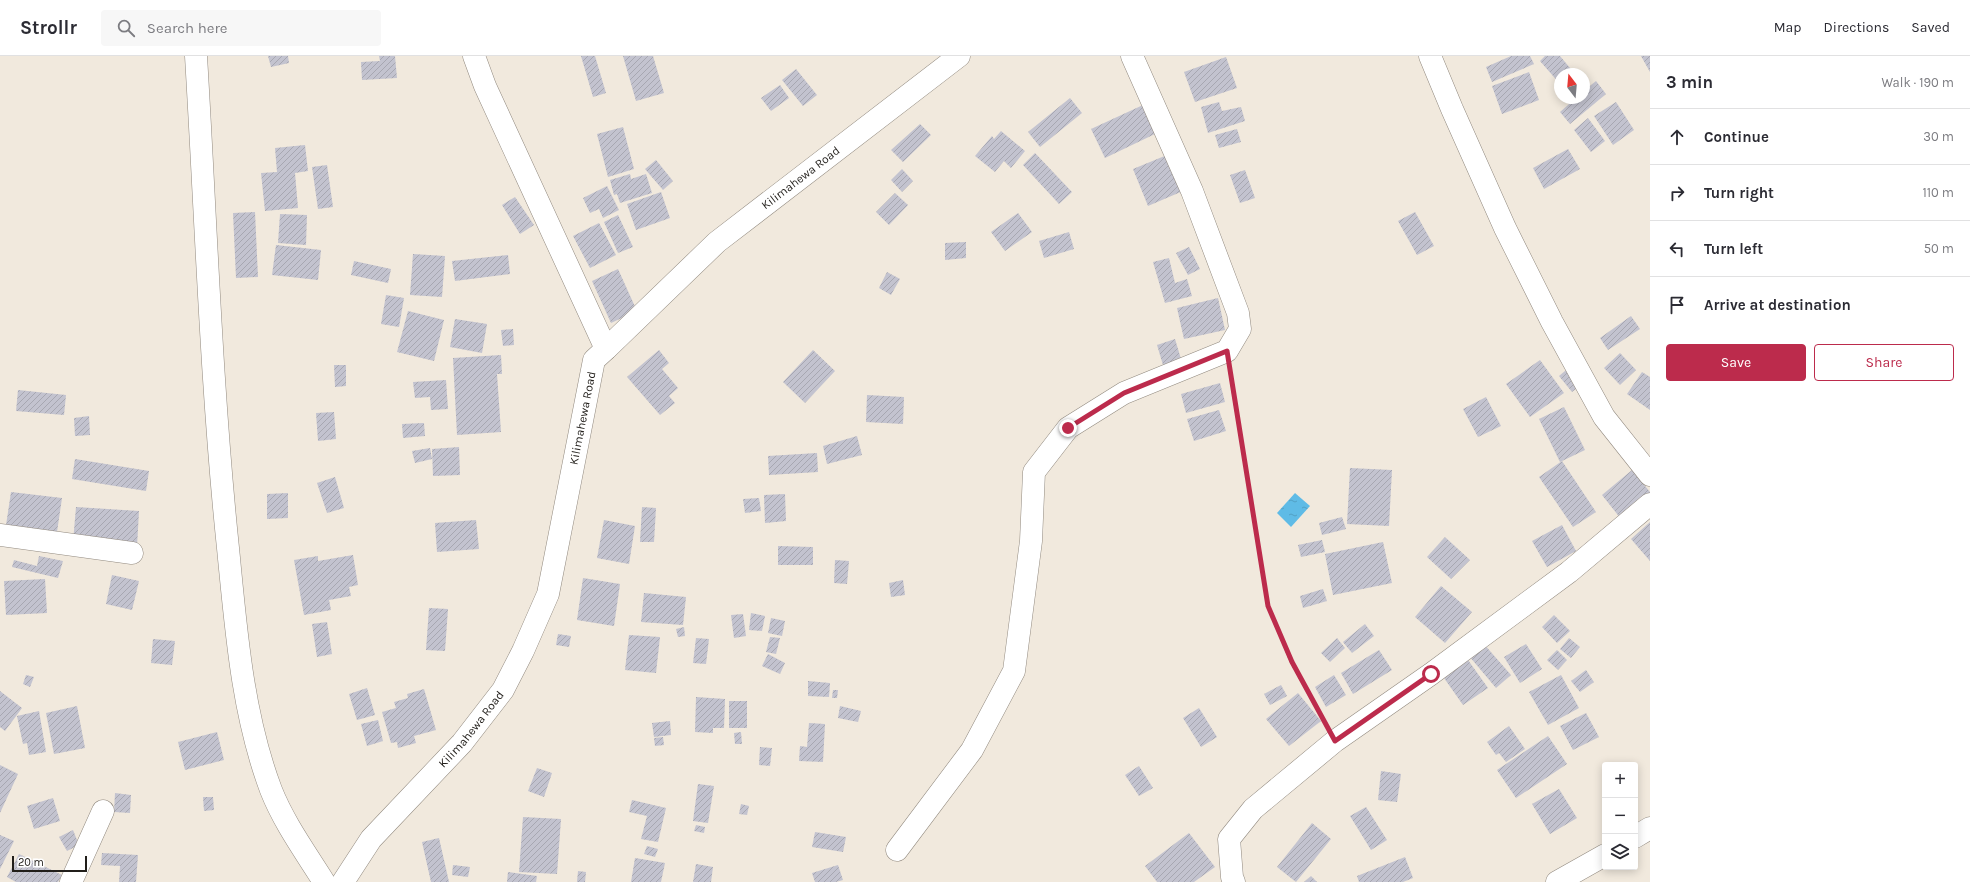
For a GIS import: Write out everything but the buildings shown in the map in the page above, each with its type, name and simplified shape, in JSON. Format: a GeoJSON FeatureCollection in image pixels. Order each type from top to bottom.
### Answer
{"type":"FeatureCollection","features":[{"type":"Feature","properties":{"kind":"street"},"geometry":{"type":"LineString","coordinates":[[196,56],[219,464],[236,630],[250,718],[272,791],[294,834],[324,882]]}},
{"type":"Feature","properties":{"kind":"street"},"geometry":{"type":"LineString","coordinates":[[474,56],[484,86],[606,350]]}},
{"type":"Feature","properties":{"kind":"street","name":"Kilimahewa Road"},"geometry":{"type":"LineString","coordinates":[[343,882],[371,839],[467,737],[503,690],[523,651],[548,594],[594,360],[717,242],[959,56]]}},
{"type":"Feature","properties":{"kind":"street"},"geometry":{"type":"LineString","coordinates":[[897,850],[972,750],[1014,671],[1031,541],[1034,472],[1068,428],[1124,393],[1227,351],[1240,329],[1238,313],[1192,191],[1132,56]]}},
{"type":"Feature","properties":{"kind":"street"},"geometry":{"type":"LineString","coordinates":[[1430,56],[1505,228],[1552,322],[1604,417],[1650,475]]}},
{"type":"Feature","properties":{"kind":"street"},"geometry":{"type":"LineString","coordinates":[[1234,882],[1232,877],[1228,840],[1253,809],[1335,741],[1431,674],[1569,572],[1650,504]]}},
{"type":"Feature","properties":{"kind":"street"},"geometry":{"type":"LineString","coordinates":[[0,535],[132,553]]}},
{"type":"Feature","properties":{"kind":"street"},"geometry":{"type":"LineString","coordinates":[[71,882],[103,811]]}},
{"type":"Feature","properties":{"kind":"street"},"geometry":{"type":"LineString","coordinates":[[1638,835],[1650,828]]}},
{"type":"Feature","properties":{"kind":"street"},"geometry":{"type":"LineString","coordinates":[[1557,882],[1602,857]]}},
{"type":"Feature","properties":{"kind":"path"},"geometry":{"type":"LineString","coordinates":[[1227,351],[1268,606],[1292,662],[1335,741]]}},
{"type":"Feature","properties":{"kind":"water"},"geometry":{"type":"Polygon","coordinates":[[[1295,493],[1310,506],[1291,527],[1277,513],[1295,493]]]}},
{"type":"Feature","properties":{"kind":"route"},"geometry":{"type":"LineString","coordinates":[[1068,428],[1124,393],[1227,351],[1268,606],[1292,662],[1335,741],[1431,674]]}}]}
